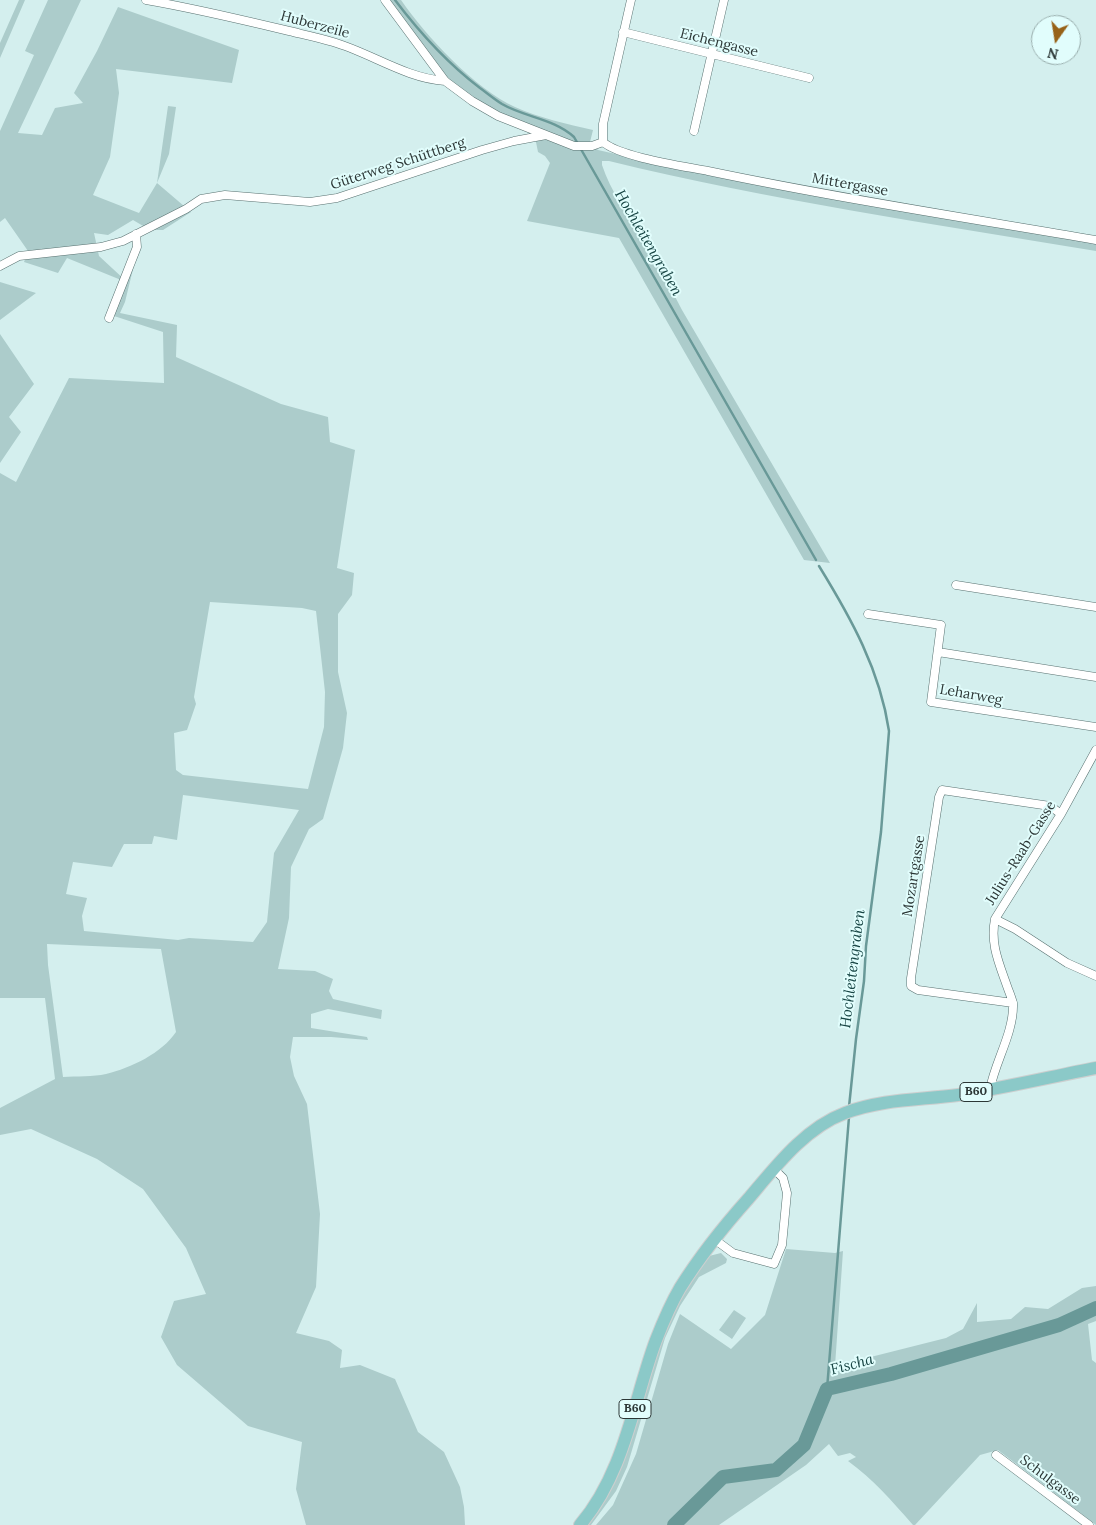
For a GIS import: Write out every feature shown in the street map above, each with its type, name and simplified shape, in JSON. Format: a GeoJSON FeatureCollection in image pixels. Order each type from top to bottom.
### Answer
{"type":"FeatureCollection","features":[{"type":"Feature","properties":{"kind":"main road","name":"B60"},"geometry":{"type":"LineString","coordinates":[[580,1525],[596,1504],[616,1464],[627,1436],[654,1344],[680,1288],[714,1239],[774,1169],[810,1134],[830,1121],[850,1112],[886,1102],[957,1095],[1096,1068]]}},
{"type":"Feature","properties":{"kind":"street","name":"Huberzeile"},"geometry":{"type":"LineString","coordinates":[[146,0],[230,16],[331,41],[353,48],[404,71],[445,82]]}},
{"type":"Feature","properties":{"kind":"street"},"geometry":{"type":"LineString","coordinates":[[385,0],[445,82],[498,116],[574,146],[584,147],[596,146],[603,142],[603,124],[631,0]]}},
{"type":"Feature","properties":{"kind":"street"},"geometry":{"type":"LineString","coordinates":[[694,131],[724,0]]}},
{"type":"Feature","properties":{"kind":"street","name":"Eichengasse"},"geometry":{"type":"LineString","coordinates":[[623,32],[809,78]]}},
{"type":"Feature","properties":{"kind":"street"},"geometry":{"type":"LineString","coordinates":[[514,141],[522,126]]}},
{"type":"Feature","properties":{"kind":"street","name":"Güterweg Schüttberg"},"geometry":{"type":"LineString","coordinates":[[0,266],[19,256],[101,247],[123,241],[201,199],[225,195],[310,202],[337,198],[482,150],[546,135]]}},
{"type":"Feature","properties":{"kind":"street","name":"Mittergasse"},"geometry":{"type":"LineString","coordinates":[[603,142],[616,150],[666,163],[763,183],[1096,240]]}},
{"type":"Feature","properties":{"kind":"street"},"geometry":{"type":"LineString","coordinates":[[110,318],[137,248],[136,234]]}},
{"type":"Feature","properties":{"kind":"street"},"geometry":{"type":"LineString","coordinates":[[956,585],[1096,607]]}},
{"type":"Feature","properties":{"kind":"street","name":"Leharweg"},"geometry":{"type":"LineString","coordinates":[[868,614],[941,625],[931,702],[1096,727]]}},
{"type":"Feature","properties":{"kind":"street"},"geometry":{"type":"LineString","coordinates":[[938,652],[1096,677]]}},
{"type":"Feature","properties":{"kind":"street","name":"Julius-Raab-Gasse"},"geometry":{"type":"LineString","coordinates":[[990,1089],[992,1076],[1012,1021],[1013,1003],[994,945],[992,933],[995,919],[1061,814],[1096,750]]}},
{"type":"Feature","properties":{"kind":"street","name":"Mozartgasse"},"geometry":{"type":"LineString","coordinates":[[1013,1003],[918,990],[911,986],[910,978],[939,797],[942,790],[960,792],[1050,806],[1061,814]]}},
{"type":"Feature","properties":{"kind":"street"},"geometry":{"type":"LineString","coordinates":[[995,919],[1067,963],[1096,976]]}},
{"type":"Feature","properties":{"kind":"street"},"geometry":{"type":"LineString","coordinates":[[714,1239],[733,1253],[774,1264],[782,1245],[787,1194],[783,1178],[774,1169]]}},
{"type":"Feature","properties":{"kind":"street","name":"Schulgasse"},"geometry":{"type":"LineString","coordinates":[[996,1455],[1089,1525]]}},
{"type":"Feature","properties":{"kind":"shaded area"},"geometry":{"type":"Polygon","coordinates":[[[19,0],[25,0],[0,58],[0,43],[19,0]]]}},
{"type":"Feature","properties":{"kind":"shaded area"},"geometry":{"type":"Polygon","coordinates":[[[48,0],[81,0],[18,133],[42,135],[55,108],[83,103],[74,93],[118,7],[239,50],[232,83],[116,69],[119,93],[110,157],[93,195],[139,213],[157,183],[191,212],[163,230],[150,230],[133,220],[108,235],[94,233],[99,256],[126,281],[134,265],[125,302],[120,313],[177,325],[176,357],[281,404],[328,417],[330,442],[355,450],[337,568],[354,573],[352,595],[338,614],[338,672],[347,713],[343,748],[323,819],[309,829],[291,867],[289,918],[278,969],[315,971],[333,979],[329,991],[333,999],[382,1010],[381,1019],[328,1009],[311,1014],[311,1028],[367,1037],[368,1040],[331,1037],[293,1037],[290,1057],[294,1076],[307,1104],[320,1214],[316,1287],[296,1333],[329,1341],[342,1350],[340,1368],[360,1365],[395,1379],[418,1432],[444,1452],[460,1487],[465,1525],[306,1525],[296,1489],[302,1442],[248,1426],[177,1365],[161,1337],[174,1301],[206,1294],[186,1248],[143,1189],[97,1159],[31,1129],[0,1135],[0,1108],[55,1079],[45,998],[0,998],[0,473],[16,482],[69,378],[164,383],[163,332],[114,316],[126,282],[67,258],[58,273],[24,262],[28,251],[5,218],[0,222],[0,131],[34,55],[25,51],[48,0]],[[210,602],[194,697],[196,704],[187,730],[174,733],[176,770],[183,775],[308,789],[324,727],[325,692],[316,611],[302,608],[210,602]],[[183,795],[177,840],[154,836],[152,844],[124,844],[112,867],[73,862],[66,894],[87,898],[82,916],[84,931],[178,940],[189,938],[253,942],[267,922],[274,853],[299,810],[183,795]],[[47,944],[48,965],[63,1077],[101,1075],[126,1068],[145,1059],[163,1047],[176,1032],[161,949],[47,944]]]}},
{"type":"Feature","properties":{"kind":"shaded area"},"geometry":{"type":"Polygon","coordinates":[[[390,0],[401,0],[452,60],[484,88],[500,99],[524,111],[593,130],[590,142],[598,150],[721,178],[724,171],[1096,236],[1096,251],[790,199],[602,161],[614,193],[647,244],[682,310],[830,563],[804,560],[619,238],[527,221],[550,163],[545,156],[538,152],[533,127],[487,106],[455,85],[446,76],[390,0]]]}},
{"type":"Feature","properties":{"kind":"shaded area"},"geometry":{"type":"Polygon","coordinates":[[[168,106],[176,107],[169,154],[157,183],[168,106]]]}},
{"type":"Feature","properties":{"kind":"shaded area"},"geometry":{"type":"Polygon","coordinates":[[[0,282],[36,293],[0,320],[0,282]]]}},
{"type":"Feature","properties":{"kind":"shaded area"},"geometry":{"type":"Polygon","coordinates":[[[0,334],[34,384],[9,417],[21,432],[0,463],[0,334]]]}},
{"type":"Feature","properties":{"kind":"shaded area"},"geometry":{"type":"Polygon","coordinates":[[[786,1249],[835,1253],[843,1251],[835,1366],[946,1338],[963,1329],[977,1303],[977,1322],[1011,1319],[1025,1307],[1048,1309],[1082,1288],[1096,1286],[1096,1321],[1088,1324],[1092,1360],[1096,1363],[1096,1525],[998,1450],[980,1455],[913,1525],[874,1483],[848,1461],[856,1457],[850,1453],[838,1456],[829,1444],[806,1465],[719,1525],[596,1525],[613,1505],[636,1454],[668,1344],[680,1314],[731,1349],[765,1315],[786,1249]]]}},
{"type":"Feature","properties":{"kind":"shaded area"},"geometry":{"type":"Polygon","coordinates":[[[721,1253],[727,1259],[726,1263],[699,1277],[680,1306],[665,1338],[627,1467],[616,1491],[591,1525],[585,1525],[668,1321],[692,1280],[709,1256],[721,1253]]]}},
{"type":"Feature","properties":{"kind":"shaded area"},"geometry":{"type":"Polygon","coordinates":[[[734,1310],[746,1318],[732,1339],[719,1330],[734,1310]]]}},
{"type":"Feature","properties":{"kind":"waterway","name":"Hochleitengraben"},"geometry":{"type":"LineString","coordinates":[[395,0],[434,47],[480,88],[502,104],[558,126],[574,137],[816,560]]}},
{"type":"Feature","properties":{"kind":"waterway","name":"Hochleitengraben"},"geometry":{"type":"LineString","coordinates":[[819,566],[863,645],[879,687],[889,731],[881,832],[866,946],[864,981],[849,1107]]}},
{"type":"Feature","properties":{"kind":"waterway","name":"Hochleitengraben"},"geometry":{"type":"LineString","coordinates":[[827,1389],[849,1117]]}},
{"type":"Feature","properties":{"kind":"waterway","name":"Fischa"},"geometry":{"type":"LineString","coordinates":[[674,1525],[723,1477],[776,1470],[804,1445],[827,1389],[891,1374],[1059,1325],[1096,1308]]}}]}
